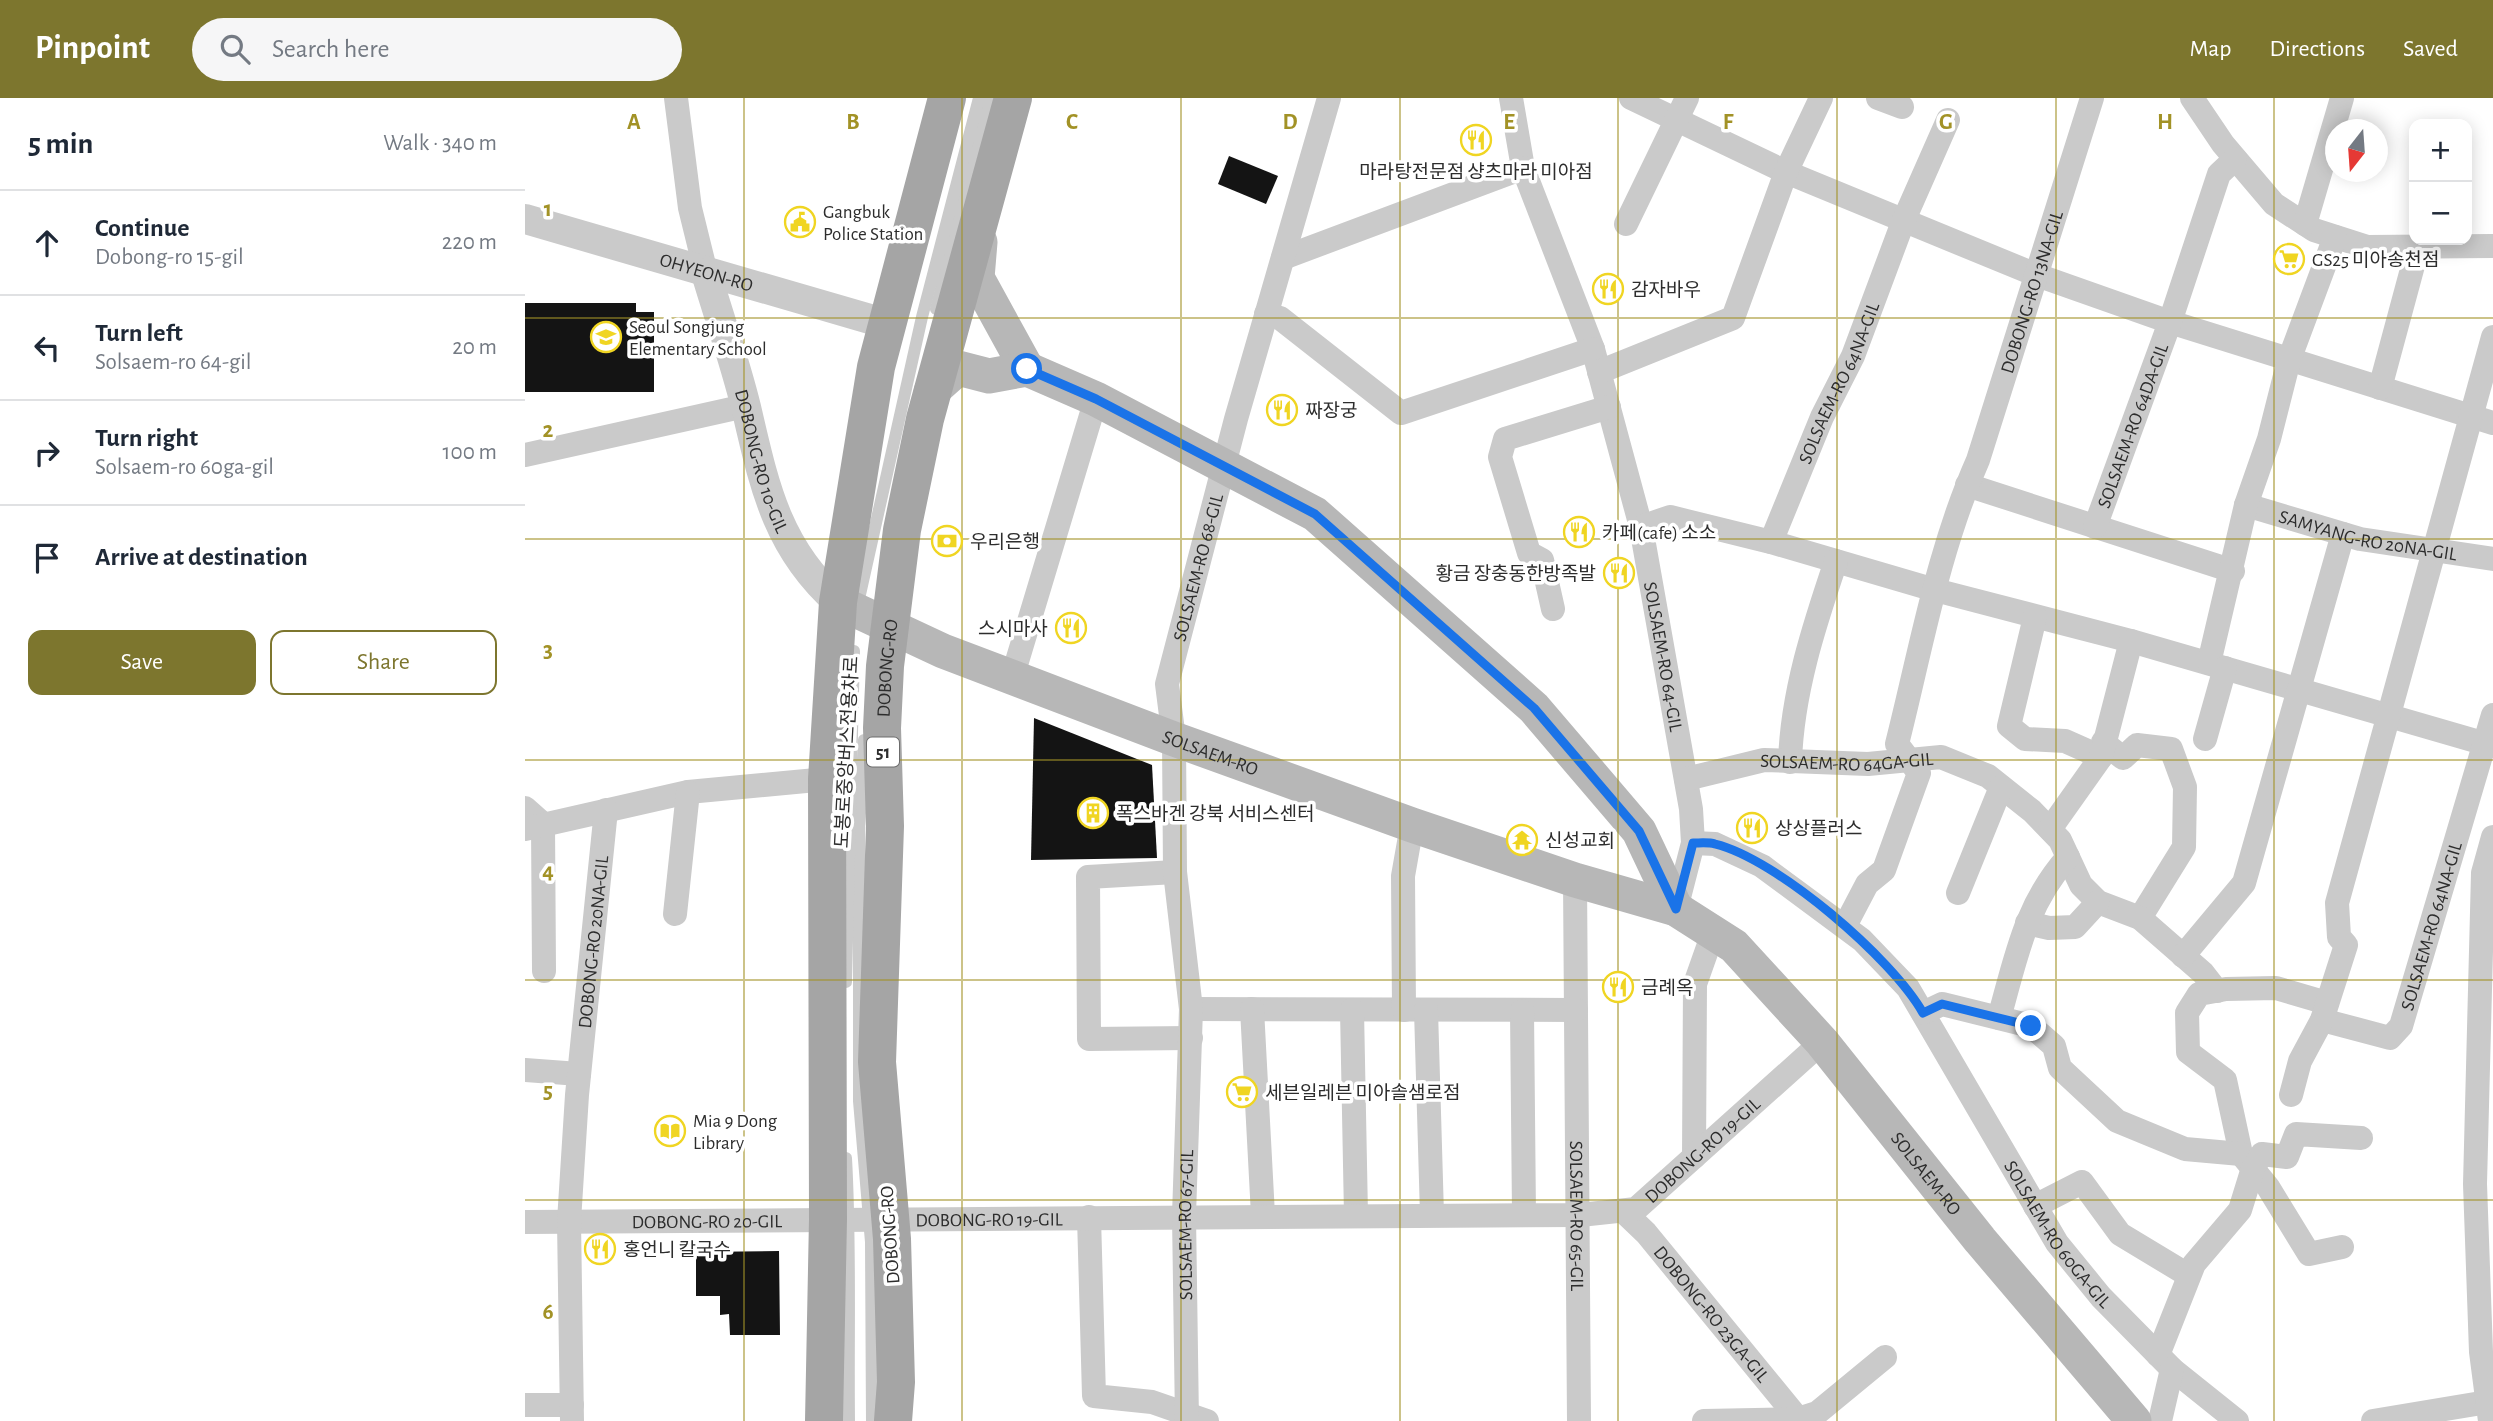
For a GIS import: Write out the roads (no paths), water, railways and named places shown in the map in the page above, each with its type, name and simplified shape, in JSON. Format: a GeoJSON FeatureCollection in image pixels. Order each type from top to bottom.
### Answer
{"type":"FeatureCollection","features":[{"type":"Feature","properties":{"kind":"main road","name":"DOBONG-RO"},"geometry":{"type":"LineString","coordinates":[[894,1421],[896,1382],[859,1220],[827,779],[865,620],[902,530],[931,392],[944,352],[970,218],[1001,143],[1013,98]]}},
{"type":"Feature","properties":{"kind":"main road","name":"DOBONG-RO"},"geometry":{"type":"LineString","coordinates":[[824,1421],[859,1220],[877,1062],[885,826],[882,714],[865,620],[869,404],[887,324],[929,167],[954,110]]}},
{"type":"Feature","properties":{"kind":"main road"},"geometry":{"type":"LineString","coordinates":[[970,218],[977,278],[1027,369]]}},
{"type":"Feature","properties":{"kind":"main road"},"geometry":{"type":"LineString","coordinates":[[931,392],[958,368],[989,376],[1027,369],[1096,399],[1315,514],[1534,708],[1639,831],[1676,909]]}},
{"type":"Feature","properties":{"kind":"main road","name":"SOLSAEM-RO"},"geometry":{"type":"LineString","coordinates":[[865,620],[1174,739],[1412,825],[1575,880],[1676,909],[1734,946],[1822,1042],[1980,1240],[2134,1421]]}},
{"type":"Feature","properties":{"kind":"street","name":"DOBONG-RO 10-GIL"},"geometry":{"type":"LineString","coordinates":[[677,98],[690,208],[769,502],[801,561],[865,620]]}},
{"type":"Feature","properties":{"kind":"street","name":"SOLSAEM-RO 68-GIL"},"geometry":{"type":"LineString","coordinates":[[1174,739],[1167,684],[1266,314],[1329,98]]}},
{"type":"Feature","properties":{"kind":"street","name":"SOLSAEM-RO 64-GIL"},"geometry":{"type":"LineString","coordinates":[[1511,98],[1523,168],[1596,361],[1641,527],[1686,779],[1693,843],[1676,909]]}},
{"type":"Feature","properties":{"kind":"street","name":"SOLSAEM-RO 64DA-GIL"},"geometry":{"type":"LineString","coordinates":[[1630,98],[1681,108],[1786,172],[2034,274],[2170,322],[2482,420]]}},
{"type":"Feature","properties":{"kind":"street"},"geometry":{"type":"LineString","coordinates":[[1266,314],[1280,318],[1401,413],[1596,361],[1733,318],[1786,172],[1821,98]]}},
{"type":"Feature","properties":{"kind":"street"},"geometry":{"type":"LineString","coordinates":[[1878,98],[1902,107]]}},
{"type":"Feature","properties":{"kind":"street","name":"DOBONG-RO 13NA-GIL"},"geometry":{"type":"LineString","coordinates":[[1910,760],[1897,744],[1957,506],[1978,460],[2034,274],[2092,98]]}},
{"type":"Feature","properties":{"kind":"street"},"geometry":{"type":"LineString","coordinates":[[2192,98],[2235,159],[2274,204],[2305,224],[2367,247],[2493,246]]}},
{"type":"Feature","properties":{"kind":"street"},"geometry":{"type":"LineString","coordinates":[[2305,224],[2342,98]]}},
{"type":"Feature","properties":{"kind":"street"},"geometry":{"type":"LineString","coordinates":[[1626,224],[1681,108]]}},
{"type":"Feature","properties":{"kind":"street"},"geometry":{"type":"LineString","coordinates":[[1903,222],[1948,120]]}},
{"type":"Feature","properties":{"kind":"street"},"geometry":{"type":"LineString","coordinates":[[2170,322],[2219,174],[2235,159]]}},
{"type":"Feature","properties":{"kind":"street"},"geometry":{"type":"LineString","coordinates":[[1283,258],[1523,168]]}},
{"type":"Feature","properties":{"kind":"street","name":"OHYEON-RO"},"geometry":{"type":"LineString","coordinates":[[525,219],[887,324]]}},
{"type":"Feature","properties":{"kind":"street","name":"SOLSAEM-RO 64NA-GIL"},"geometry":{"type":"LineString","coordinates":[[1770,542],[1822,417],[1853,356],[1903,222]]}},
{"type":"Feature","properties":{"kind":"street"},"geometry":{"type":"LineString","coordinates":[[2205,739],[2232,571],[2246,505],[2269,439],[2290,360],[2335,237]]}},
{"type":"Feature","properties":{"kind":"street"},"geometry":{"type":"LineString","coordinates":[[2379,388],[2418,247]]}},
{"type":"Feature","properties":{"kind":"street","name":"SOLSAEM-RO 64DA-GIL"},"geometry":{"type":"LineString","coordinates":[[2095,527],[2170,322]]}},
{"type":"Feature","properties":{"kind":"street"},"geometry":{"type":"LineString","coordinates":[[2291,1095],[2299,1061],[2324,1011],[2346,944],[2339,937],[2337,903],[2435,549],[2482,420],[2493,337]]}},
{"type":"Feature","properties":{"kind":"street"},"geometry":{"type":"LineString","coordinates":[[1012,678],[1096,399]]}},
{"type":"Feature","properties":{"kind":"street"},"geometry":{"type":"LineString","coordinates":[[525,455],[745,405]]}},
{"type":"Feature","properties":{"kind":"street"},"geometry":{"type":"LineString","coordinates":[[1553,609],[1542,560],[1529,553],[1500,457],[1504,439],[1609,407]]}},
{"type":"Feature","properties":{"kind":"street"},"geometry":{"type":"LineString","coordinates":[[1967,485],[2232,571]]}},
{"type":"Feature","properties":{"kind":"street","name":"SAMYANG-RO 20NA-GIL"},"geometry":{"type":"LineString","coordinates":[[2246,505],[2343,534],[2493,559]]}},
{"type":"Feature","properties":{"kind":"street"},"geometry":{"type":"LineString","coordinates":[[1641,527],[1671,517],[1770,542],[1935,590],[2131,640],[2489,744]]}},
{"type":"Feature","properties":{"kind":"street"},"geometry":{"type":"LineString","coordinates":[[2183,956],[2244,883],[2343,534]]}},
{"type":"Feature","properties":{"kind":"street"},"geometry":{"type":"LineString","coordinates":[[1790,762],[1791,721],[1820,609],[1836,561]]}},
{"type":"Feature","properties":{"kind":"street"},"geometry":{"type":"LineString","coordinates":[[2035,617],[2009,726],[2025,739],[2065,741],[2102,749],[2123,758],[2137,745],[2171,749],[2185,787],[2184,847],[2140,918]]}},
{"type":"Feature","properties":{"kind":"street"},"geometry":{"type":"LineString","coordinates":[[2050,829],[2102,749],[2131,640]]}},
{"type":"Feature","properties":{"kind":"street","name":"SOLSAEM-RO 64NA-GIL"},"geometry":{"type":"LineString","coordinates":[[2324,1011],[2390,1038],[2401,1026],[2489,744],[2493,715]]}},
{"type":"Feature","properties":{"kind":"street","name":"SOLSAEM-RO 67-GIL"},"geometry":{"type":"LineString","coordinates":[[1094,1396],[1152,1402],[1194,1418],[1184,1215],[1191,1009],[1175,872],[1174,739]]}},
{"type":"Feature","properties":{"kind":"street","name":"SOLSAEM-RO 64GA-GIL"},"geometry":{"type":"LineString","coordinates":[[1686,779],[1764,760],[1868,764],[1941,757],[1988,776],[2050,829],[2060,840],[2081,885],[2098,902]]}},
{"type":"Feature","properties":{"kind":"street"},"geometry":{"type":"LineString","coordinates":[[1845,926],[1867,884],[1884,870],[1919,773],[1910,760]]}},
{"type":"Feature","properties":{"kind":"street"},"geometry":{"type":"LineString","coordinates":[[544,971],[531,820],[606,810],[688,792],[827,779]]}},
{"type":"Feature","properties":{"kind":"street"},"geometry":{"type":"LineString","coordinates":[[1958,893],[2001,787]]}},
{"type":"Feature","properties":{"kind":"street"},"geometry":{"type":"LineString","coordinates":[[675,914],[688,792]]}},
{"type":"Feature","properties":{"kind":"street","name":"DOBONG-RO 20NA-GIL"},"geometry":{"type":"LineString","coordinates":[[572,1413],[569,1221],[579,1074],[606,810]]}},
{"type":"Feature","properties":{"kind":"street"},"geometry":{"type":"LineString","coordinates":[[1412,825],[1403,876],[1432,1215]]}},
{"type":"Feature","properties":{"kind":"street"},"geometry":{"type":"LineString","coordinates":[[2373,1421],[2490,1408],[2481,1352],[2475,1184],[2486,990],[2483,873],[2493,837]]}},
{"type":"Feature","properties":{"kind":"street","name":"SOLSAEM-RO 60GA-GIL"},"geometry":{"type":"LineString","coordinates":[[1693,843],[1715,844],[1762,866],[1845,926],[1908,988],[2064,1252],[2101,1297],[2165,1362],[2237,1421]]}},
{"type":"Feature","properties":{"kind":"street"},"geometry":{"type":"LineString","coordinates":[[1999,1018],[2032,906],[2050,877],[2068,857]]}},
{"type":"Feature","properties":{"kind":"street"},"geometry":{"type":"LineString","coordinates":[[1175,872],[1088,877],[1089,1039],[1191,1038]]}},
{"type":"Feature","properties":{"kind":"street","name":"SOLSAEM-RO 65-GIL"},"geometry":{"type":"LineString","coordinates":[[1575,880],[1580,1215],[1579,1421]]}},
{"type":"Feature","properties":{"kind":"street"},"geometry":{"type":"LineString","coordinates":[[2027,923],[2049,928],[2075,927],[2098,902],[2140,918],[2183,956],[2217,992]]}},
{"type":"Feature","properties":{"kind":"street"},"geometry":{"type":"LineString","coordinates":[[1694,1157],[1695,984],[1713,933]]}},
{"type":"Feature","properties":{"kind":"street"},"geometry":{"type":"LineString","coordinates":[[2324,1011],[2276,988],[2226,989],[2199,994],[2187,1013],[2188,1052],[2225,1080],[2247,1161],[2309,1254],[2342,1247]]}},
{"type":"Feature","properties":{"kind":"street"},"geometry":{"type":"LineString","coordinates":[[1923,1013],[1942,1004],[2031,1026],[2054,1046],[2060,1068],[2117,1121],[2185,1149],[2247,1161],[2262,1154],[2287,1157],[2296,1135],[2361,1138]]}},
{"type":"Feature","properties":{"kind":"street"},"geometry":{"type":"LineString","coordinates":[[1191,1009],[1576,1010]]}},
{"type":"Feature","properties":{"kind":"street"},"geometry":{"type":"LineString","coordinates":[[1252,1009],[1263,1215]]}},
{"type":"Feature","properties":{"kind":"street"},"geometry":{"type":"LineString","coordinates":[[1352,1010],[1356,1215]]}},
{"type":"Feature","properties":{"kind":"street"},"geometry":{"type":"LineString","coordinates":[[1522,1011],[1524,1215]]}},
{"type":"Feature","properties":{"kind":"street","name":"DOBONG-RO 19-GIL"},"geometry":{"type":"LineString","coordinates":[[859,1220],[1184,1215],[1580,1215],[1636,1209],[1822,1042]]}},
{"type":"Feature","properties":{"kind":"street"},"geometry":{"type":"LineString","coordinates":[[525,1070],[579,1074]]}},
{"type":"Feature","properties":{"kind":"street"},"geometry":{"type":"LineString","coordinates":[[2160,1421],[2165,1362],[2188,1275],[2240,1210],[2247,1161]]}},
{"type":"Feature","properties":{"kind":"street"},"geometry":{"type":"LineString","coordinates":[[2035,1206],[2082,1182],[2120,1234],[2188,1275]]}},
{"type":"Feature","properties":{"kind":"street","name":"DOBONG-RO 23GA-GIL"},"geometry":{"type":"LineString","coordinates":[[1623,1211],[1646,1233],[1799,1420]]}},
{"type":"Feature","properties":{"kind":"street","name":"DOBONG-RO 19-GIL"},"geometry":{"type":"LineString","coordinates":[[1089,1217],[1094,1396]]}},
{"type":"Feature","properties":{"kind":"street","name":"DOBONG-RO 20-GIL"},"geometry":{"type":"LineString","coordinates":[[525,1222],[859,1220]]}},
{"type":"Feature","properties":{"kind":"street"},"geometry":{"type":"LineString","coordinates":[[1704,1421],[1799,1420],[1817,1413],[1885,1357]]}},
{"type":"Feature","properties":{"kind":"street"},"geometry":{"type":"LineString","coordinates":[[525,1405],[572,1413]]}},
{"type":"Feature","properties":{"kind":"lane"},"geometry":{"type":"LineString","coordinates":[[954,110],[968,98]]}},
{"type":"Feature","properties":{"kind":"lane"},"geometry":{"type":"LineString","coordinates":[[845,1035],[865,620],[922,317],[979,98]]}},
{"type":"Feature","properties":{"kind":"lane"},"geometry":{"type":"LineString","coordinates":[[884,548],[900,451],[944,272],[970,218],[989,98]]}},
{"type":"Feature","properties":{"kind":"lane"},"geometry":{"type":"LineString","coordinates":[[944,272],[944,352]]}},
{"type":"Feature","properties":{"kind":"lane","name":"도봉로중앙버스전용차로"},"geometry":{"type":"LineString","coordinates":[[867,696],[859,831],[859,1220],[873,1421]]}},
{"type":"Feature","properties":{"kind":"lane"},"geometry":{"type":"LineString","coordinates":[[845,1141],[859,1220],[847,1303],[849,1421]]}},
{"type":"Feature","properties":{"kind":"place","name":"마라탕전문점 샹츠마라 미아점"},"geometry":{"type":"Point","coordinates":[1476,140]}},
{"type":"Feature","properties":{"kind":"place","name":"Gangbuk Police Station"},"geometry":{"type":"Point","coordinates":[800,222]}},
{"type":"Feature","properties":{"kind":"place","name":"GS25 미아송천점"},"geometry":{"type":"Point","coordinates":[2289,259]}},
{"type":"Feature","properties":{"kind":"place","name":"감자바우"},"geometry":{"type":"Point","coordinates":[1608,289]}},
{"type":"Feature","properties":{"kind":"place","name":"Seoul Songjung Elementary School"},"geometry":{"type":"Point","coordinates":[606,337]}},
{"type":"Feature","properties":{"kind":"place","name":"짜장궁"},"geometry":{"type":"Point","coordinates":[1282,410]}},
{"type":"Feature","properties":{"kind":"place","name":"카페(cafe) 소소"},"geometry":{"type":"Point","coordinates":[1579,532]}},
{"type":"Feature","properties":{"kind":"place","name":"우리은행"},"geometry":{"type":"Point","coordinates":[947,541]}},
{"type":"Feature","properties":{"kind":"place","name":"황금 장충동한방족발"},"geometry":{"type":"Point","coordinates":[1619,573]}},
{"type":"Feature","properties":{"kind":"place","name":"스시마사"},"geometry":{"type":"Point","coordinates":[1071,628]}},
{"type":"Feature","properties":{"kind":"place","name":"폭스바겐 강북 서비스센터"},"geometry":{"type":"Point","coordinates":[1093,813]}},
{"type":"Feature","properties":{"kind":"place","name":"상상플러스"},"geometry":{"type":"Point","coordinates":[1752,828]}},
{"type":"Feature","properties":{"kind":"place","name":"신성교회"},"geometry":{"type":"Point","coordinates":[1522,840]}},
{"type":"Feature","properties":{"kind":"place","name":"금례옥"},"geometry":{"type":"Point","coordinates":[1618,987]}},
{"type":"Feature","properties":{"kind":"place","name":"세븐일레븐 미아솔샘로점"},"geometry":{"type":"Point","coordinates":[1242,1092]}},
{"type":"Feature","properties":{"kind":"place","name":"Mia 9 Dong Library"},"geometry":{"type":"Point","coordinates":[670,1131]}},
{"type":"Feature","properties":{"kind":"place","name":"홍언니 칼국수"},"geometry":{"type":"Point","coordinates":[600,1249]}}]}
